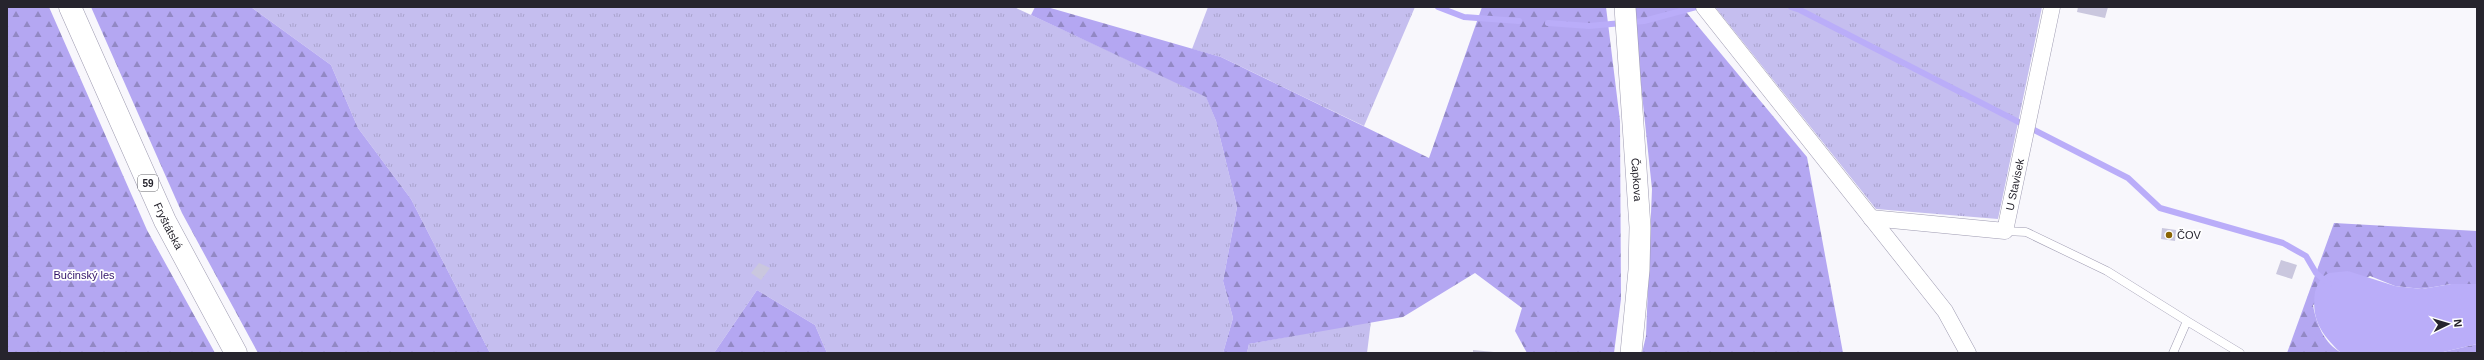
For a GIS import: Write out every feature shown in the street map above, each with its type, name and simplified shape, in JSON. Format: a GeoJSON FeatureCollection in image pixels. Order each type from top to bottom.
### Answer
{"type":"FeatureCollection","features":[{"type":"Feature","properties":{"kind":"main road","name":"Fryštátská"},"geometry":{"type":"LineString","coordinates":[[70,7],[165,221],[236,353]]}},
{"type":"Feature","properties":{"kind":"street","name":"Čapkova"},"geometry":{"type":"LineString","coordinates":[[1625,7],[1640,227],[1639,270],[1631,353]]}},
{"type":"Feature","properties":{"kind":"street"},"geometry":{"type":"LineString","coordinates":[[1704,7],[1945,311],[1968,353]]}},
{"type":"Feature","properties":{"kind":"street","name":"U Stavisek"},"geometry":{"type":"LineString","coordinates":[[2005,231],[2052,7]]}},
{"type":"Feature","properties":{"kind":"street"},"geometry":{"type":"LineString","coordinates":[[1871,218],[2005,231]]}},
{"type":"Feature","properties":{"kind":"lane"},"geometry":{"type":"LineString","coordinates":[[2005,231],[2026,232],[2107,271],[2240,353]]}},
{"type":"Feature","properties":{"kind":"lane"},"geometry":{"type":"LineString","coordinates":[[2173,353],[2187,320]]}},
{"type":"Feature","properties":{"kind":"green space","name":"Bučinský les"},"geometry":{"type":"Polygon","coordinates":[[[7,7],[49,7],[147,230],[215,353],[7,353],[7,7]]]}},
{"type":"Feature","properties":{"kind":"green space"},"geometry":{"type":"Polygon","coordinates":[[[91,7],[251,7],[331,65],[358,128],[411,199],[490,353],[258,353],[182,213],[91,7]]]}},
{"type":"Feature","properties":{"kind":"green space"},"geometry":{"type":"Polygon","coordinates":[[[251,7],[1014,7],[1206,96],[1216,121],[1237,207],[1223,281],[1233,318],[1223,353],[827,353],[815,325],[757,290],[714,353],[490,353],[411,199],[358,128],[331,65],[251,7]]]}},
{"type":"Feature","properties":{"kind":"green space"},"geometry":{"type":"Polygon","coordinates":[[[1035,7],[1047,7],[1221,57],[1429,158],[1482,7],[1606,7],[1620,121],[1621,299],[1614,353],[1527,353],[1515,331],[1522,308],[1475,273],[1403,317],[1249,344],[1247,353],[1223,353],[1233,318],[1223,281],[1237,207],[1216,121],[1206,97],[1031,15],[1035,7]]]}},
{"type":"Feature","properties":{"kind":"green space"},"geometry":{"type":"Polygon","coordinates":[[[1208,7],[1415,7],[1364,126],[1221,57],[1192,49],[1208,7]]]}},
{"type":"Feature","properties":{"kind":"green space"},"geometry":{"type":"Polygon","coordinates":[[[1635,7],[1682,7],[1807,157],[1843,353],[1642,353],[1646,336],[1652,189],[1633,9],[1635,7]]]}},
{"type":"Feature","properties":{"kind":"green space"},"geometry":{"type":"Polygon","coordinates":[[[1715,7],[2042,7],[1998,219],[1876,209],[1715,7]]]}},
{"type":"Feature","properties":{"kind":"green space"},"geometry":{"type":"Polygon","coordinates":[[[2334,223],[2477,231],[2477,284],[2451,284],[2422,289],[2395,286],[2370,276],[2313,305],[2316,319],[2326,339],[2342,353],[2287,353],[2334,223]]]}},
{"type":"Feature","properties":{"kind":"green space"},"geometry":{"type":"Polygon","coordinates":[[[757,290],[815,325],[827,353],[714,353],[757,290]]]}},
{"type":"Feature","properties":{"kind":"green space"},"geometry":{"type":"Polygon","coordinates":[[[1371,321],[1367,353],[1247,353],[1249,344],[1371,321]]]}},
{"type":"Feature","properties":{"kind":"green space"},"geometry":{"type":"Polygon","coordinates":[[[2477,344],[2477,353],[2439,353],[2477,344]]]}},
{"type":"Feature","properties":{"kind":"shaded area"},"geometry":{"type":"Polygon","coordinates":[[[2348,271],[2395,286],[2422,289],[2451,284],[2477,284],[2477,344],[2439,353],[2340,352],[2328,339],[2319,325],[2316,318],[2314,302],[2317,286],[2326,274],[2348,271]]]}},
{"type":"Feature","properties":{"kind":"building"},"geometry":{"type":"Polygon","coordinates":[[[2078,7],[2108,7],[2105,18],[2077,12],[2078,7]]]}},
{"type":"Feature","properties":{"kind":"building","name":"ČOV"},"geometry":{"type":"Polygon","coordinates":[[[2162,228],[2176,230],[2175,241],[2161,239],[2162,228]]]}},
{"type":"Feature","properties":{"kind":"building"},"geometry":{"type":"Polygon","coordinates":[[[2281,260],[2297,265],[2292,279],[2276,274],[2281,260]]]}},
{"type":"Feature","properties":{"kind":"building"},"geometry":{"type":"Polygon","coordinates":[[[759,263],[770,268],[761,280],[751,273],[759,263]]]}},
{"type":"Feature","properties":{"kind":"building"},"geometry":{"type":"Polygon","coordinates":[[[1473,350],[1494,352],[1494,353],[1473,353],[1473,350]]]}},
{"type":"Feature","properties":{"kind":"waterway"},"geometry":{"type":"LineString","coordinates":[[1438,7],[1464,17],[1519,21]]}},
{"type":"Feature","properties":{"kind":"waterway"},"geometry":{"type":"LineString","coordinates":[[1548,23],[1589,26],[1644,21],[1696,7]]}},
{"type":"Feature","properties":{"kind":"waterway"},"geometry":{"type":"LineString","coordinates":[[1791,7],[1800,10],[2128,178],[2160,208],[2283,243],[2306,256],[2316,273],[2329,284]]}},
{"type":"Feature","properties":{"kind":"place","name":"ČOV"},"geometry":{"type":"Point","coordinates":[2169,235]}}]}
